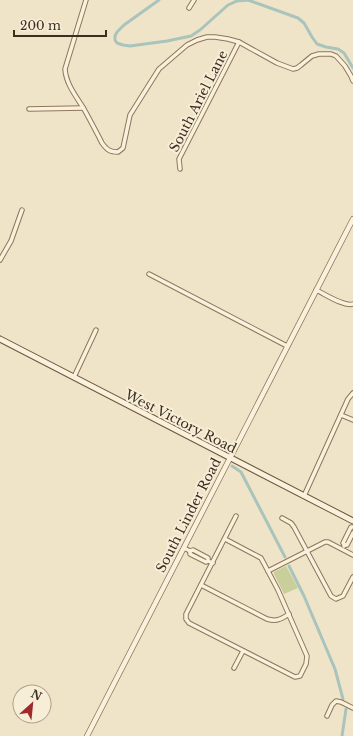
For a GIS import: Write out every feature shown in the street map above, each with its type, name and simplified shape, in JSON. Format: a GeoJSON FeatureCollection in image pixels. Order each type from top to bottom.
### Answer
{"type":"FeatureCollection","features":[{"type":"Feature","properties":{"kind":"main road","name":"West Victory Road"},"geometry":{"type":"LineString","coordinates":[[0,339],[353,521]]}},
{"type":"Feature","properties":{"kind":"street"},"geometry":{"type":"LineString","coordinates":[[86,0],[65,69],[65,74],[67,81],[106,148],[111,152],[118,152],[123,148],[130,115],[159,69],[188,45],[207,37],[228,39],[239,42],[277,64],[293,69],[301,66],[312,56],[319,54],[331,54],[336,56],[345,66],[353,81]]}},
{"type":"Feature","properties":{"kind":"street"},"geometry":{"type":"LineString","coordinates":[[189,8],[194,0]]}},
{"type":"Feature","properties":{"kind":"street","name":"South Ariel Lane"},"geometry":{"type":"LineString","coordinates":[[180,169],[179,159],[239,42]]}},
{"type":"Feature","properties":{"kind":"street"},"geometry":{"type":"LineString","coordinates":[[29,109],[83,108]]}},
{"type":"Feature","properties":{"kind":"street"},"geometry":{"type":"LineString","coordinates":[[0,260],[11,241],[22,210]]}},
{"type":"Feature","properties":{"kind":"street","name":"South Linder Road"},"geometry":{"type":"LineString","coordinates":[[87,736],[353,219]]}},
{"type":"Feature","properties":{"kind":"street"},"geometry":{"type":"LineString","coordinates":[[149,274],[287,346]]}},
{"type":"Feature","properties":{"kind":"street"},"geometry":{"type":"LineString","coordinates":[[316,290],[342,303],[350,305],[353,304]]}},
{"type":"Feature","properties":{"kind":"street"},"geometry":{"type":"LineString","coordinates":[[74,377],[96,330]]}},
{"type":"Feature","properties":{"kind":"street"},"geometry":{"type":"LineString","coordinates":[[304,496],[348,399],[353,393]]}},
{"type":"Feature","properties":{"kind":"street"},"geometry":{"type":"LineString","coordinates":[[341,414],[353,420]]}},
{"type":"Feature","properties":{"kind":"street"},"geometry":{"type":"LineString","coordinates":[[225,539],[258,556],[264,562],[307,656],[306,664],[301,675],[298,677],[293,676],[243,651],[189,623],[186,619],[186,614],[211,562],[225,539],[236,516]]}},
{"type":"Feature","properties":{"kind":"street"},"geometry":{"type":"LineString","coordinates":[[282,518],[291,523],[294,527],[331,596],[336,599],[343,596],[353,577]]}},
{"type":"Feature","properties":{"kind":"street"},"geometry":{"type":"LineString","coordinates":[[345,545],[343,543],[351,527],[353,527]]}},
{"type":"Feature","properties":{"kind":"street"},"geometry":{"type":"LineString","coordinates":[[343,549],[345,545],[347,545],[353,533]]}},
{"type":"Feature","properties":{"kind":"street"},"geometry":{"type":"LineString","coordinates":[[268,571],[325,542],[353,554]]}},
{"type":"Feature","properties":{"kind":"street"},"geometry":{"type":"LineString","coordinates":[[184,548],[190,551],[193,550],[208,558],[211,562]]}},
{"type":"Feature","properties":{"kind":"street"},"geometry":{"type":"LineString","coordinates":[[201,585],[273,621],[289,614]]}},
{"type":"Feature","properties":{"kind":"street"},"geometry":{"type":"LineString","coordinates":[[234,668],[243,651]]}},
{"type":"Feature","properties":{"kind":"street"},"geometry":{"type":"LineString","coordinates":[[327,716],[332,705],[336,702],[341,702],[353,708]]}},
{"type":"Feature","properties":{"kind":"green space"},"geometry":{"type":"Polygon","coordinates":[[[286,566],[298,588],[284,594],[274,572],[286,566]]]}},
{"type":"Feature","properties":{"kind":"waterway"},"geometry":{"type":"LineString","coordinates":[[159,0],[124,25],[117,32],[115,36],[117,43],[130,46],[191,36],[228,5],[237,1],[248,0],[298,18],[304,23],[317,44],[338,49],[344,53],[353,68]]}},
{"type":"Feature","properties":{"kind":"waterway"},"geometry":{"type":"LineString","coordinates":[[232,466],[241,472],[285,557]]}},
{"type":"Feature","properties":{"kind":"waterway"},"geometry":{"type":"LineString","coordinates":[[289,566],[304,596],[335,669],[343,699]]}},
{"type":"Feature","properties":{"kind":"waterway"},"geometry":{"type":"LineString","coordinates":[[342,736],[346,709]]}}]}
